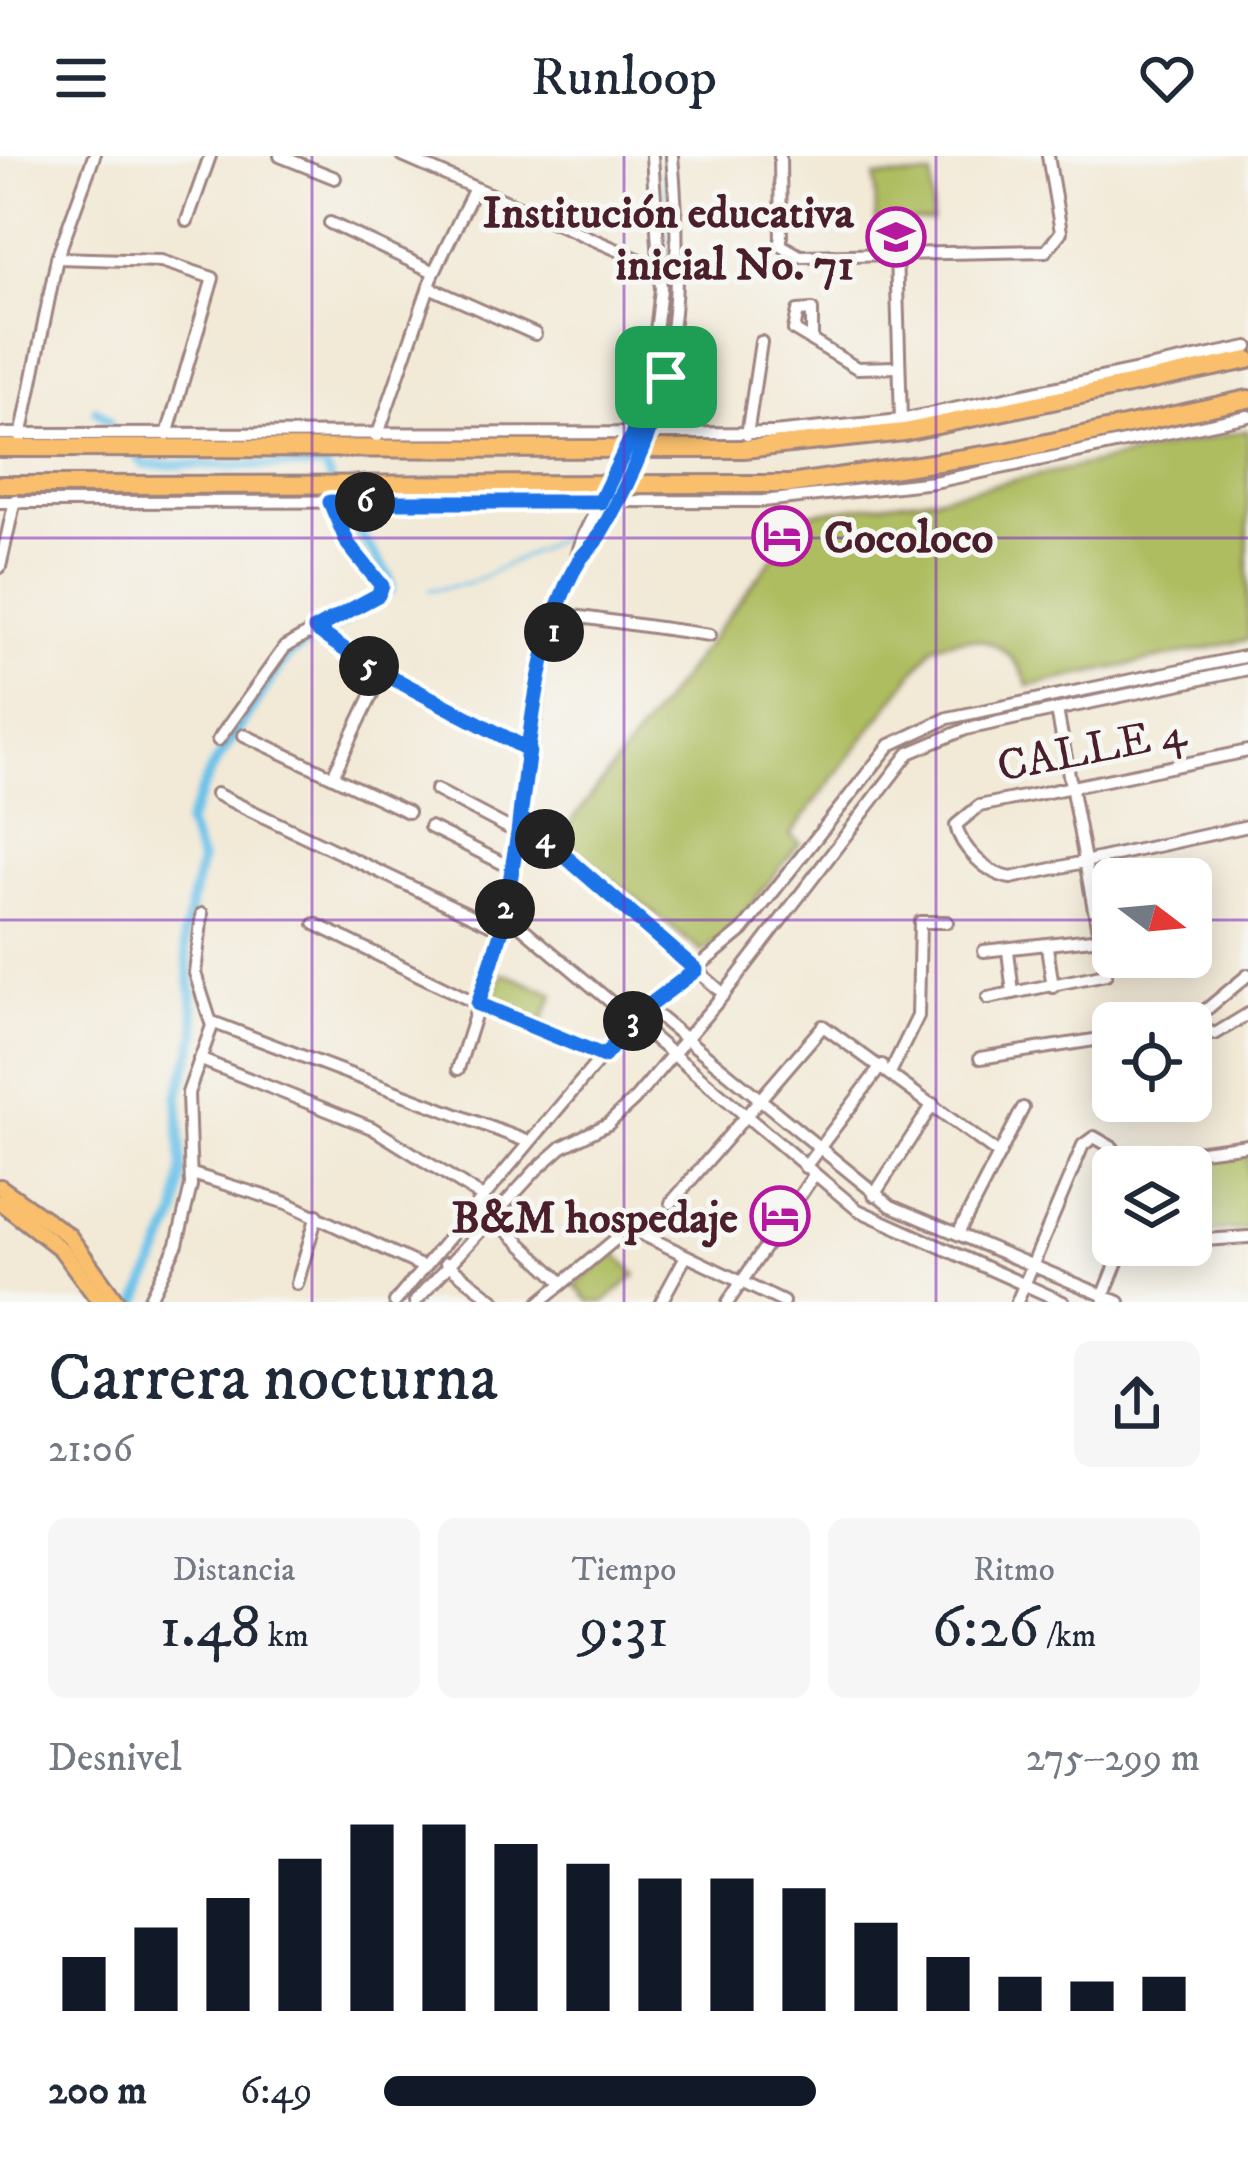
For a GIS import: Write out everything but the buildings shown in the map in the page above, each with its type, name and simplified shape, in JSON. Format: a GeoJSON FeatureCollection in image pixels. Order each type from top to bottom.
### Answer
{"type":"FeatureCollection","features":[{"type":"Feature","properties":{"kind":"highway"},"geometry":{"type":"LineString","coordinates":[[13,444],[116,448],[162,442],[637,444],[874,437],[1248,361]]}},
{"type":"Feature","properties":{"kind":"highway"},"geometry":{"type":"LineString","coordinates":[[1210,369],[1201,385],[1211,407]]}},
{"type":"Feature","properties":{"kind":"highway"},"geometry":{"type":"LineString","coordinates":[[1150,382],[1163,398],[1159,419]]}},
{"type":"Feature","properties":{"kind":"highway"},"geometry":{"type":"LineString","coordinates":[[10,491],[311,486],[334,495],[611,495],[758,486],[871,476],[1248,400]]}},
{"type":"Feature","properties":{"kind":"main road"},"geometry":{"type":"LineString","coordinates":[[0,1187],[69,1236],[117,1302]]}},
{"type":"Feature","properties":{"kind":"main road"},"geometry":{"type":"LineString","coordinates":[[0,1202],[62,1249],[100,1302]]}},
{"type":"Feature","properties":{"kind":"street"},"geometry":{"type":"LineString","coordinates":[[13,444],[57,258],[94,156]]}},
{"type":"Feature","properties":{"kind":"street"},"geometry":{"type":"LineString","coordinates":[[188,221],[209,160],[195,156]]}},
{"type":"Feature","properties":{"kind":"street"},"geometry":{"type":"LineString","coordinates":[[280,156],[335,178]]}},
{"type":"Feature","properties":{"kind":"street"},"geometry":{"type":"LineString","coordinates":[[402,156],[661,269]]}},
{"type":"Feature","properties":{"kind":"street"},"geometry":{"type":"LineString","coordinates":[[637,444],[651,374],[661,269],[652,156]]}},
{"type":"Feature","properties":{"kind":"street"},"geometry":{"type":"LineString","coordinates":[[458,1069],[502,930],[538,687],[559,614],[583,536],[611,495],[666,377],[679,272],[672,156]]}},
{"type":"Feature","properties":{"kind":"street"},"geometry":{"type":"LineString","coordinates":[[780,156],[781,245],[789,254],[1052,248],[1061,232],[1048,156]]}},
{"type":"Feature","properties":{"kind":"street"},"geometry":{"type":"LineString","coordinates":[[376,442],[434,272],[474,190]]}},
{"type":"Feature","properties":{"kind":"street"},"geometry":{"type":"LineString","coordinates":[[330,223],[434,272]]}},
{"type":"Feature","properties":{"kind":"street"},"geometry":{"type":"LineString","coordinates":[[896,251],[901,420]]}},
{"type":"Feature","properties":{"kind":"street"},"geometry":{"type":"LineString","coordinates":[[0,434],[13,444],[162,442],[213,278],[160,261],[57,258]]}},
{"type":"Feature","properties":{"kind":"street"},"geometry":{"type":"LineString","coordinates":[[429,287],[535,334]]}},
{"type":"Feature","properties":{"kind":"street"},"geometry":{"type":"LineString","coordinates":[[812,338],[856,368],[897,367]]}},
{"type":"Feature","properties":{"kind":"street"},"geometry":{"type":"LineString","coordinates":[[747,435],[761,342]]}},
{"type":"Feature","properties":{"kind":"street"},"geometry":{"type":"LineString","coordinates":[[637,444],[901,420],[1248,347]]}},
{"type":"Feature","properties":{"kind":"street"},"geometry":{"type":"LineString","coordinates":[[651,374],[666,377]]}},
{"type":"Feature","properties":{"kind":"street"},"geometry":{"type":"LineString","coordinates":[[611,495],[763,501],[892,488],[1248,416]]}},
{"type":"Feature","properties":{"kind":"street"},"geometry":{"type":"LineString","coordinates":[[0,567],[10,491]]}},
{"type":"Feature","properties":{"kind":"street"},"geometry":{"type":"LineString","coordinates":[[0,502],[10,491],[334,495],[348,544],[382,586],[378,595],[285,647],[218,740]]}},
{"type":"Feature","properties":{"kind":"street"},"geometry":{"type":"LineString","coordinates":[[559,614],[710,635]]}},
{"type":"Feature","properties":{"kind":"street"},"geometry":{"type":"LineString","coordinates":[[315,629],[382,673],[529,750]]}},
{"type":"Feature","properties":{"kind":"street"},"geometry":{"type":"LineString","coordinates":[[395,1302],[631,1022],[743,930],[848,795],[901,738],[957,716],[1248,656]]}},
{"type":"Feature","properties":{"kind":"street"},"geometry":{"type":"LineString","coordinates":[[415,1302],[490,1215],[562,1147],[608,1124],[673,1057],[909,753],[966,729],[1248,669]]}},
{"type":"Feature","properties":{"kind":"street"},"geometry":{"type":"LineString","coordinates":[[333,776],[382,673]]}},
{"type":"Feature","properties":{"kind":"street"},"geometry":{"type":"LineString","coordinates":[[1057,710],[1092,887]]}},
{"type":"Feature","properties":{"kind":"street"},"geometry":{"type":"LineString","coordinates":[[244,735],[409,812]]}},
{"type":"Feature","properties":{"kind":"street","name":"CALLE 4"},"geometry":{"type":"LineString","coordinates":[[1087,859],[1001,877],[961,840],[956,825],[979,806],[1248,752]]}},
{"type":"Feature","properties":{"kind":"street"},"geometry":{"type":"LineString","coordinates":[[436,790],[518,833]]}},
{"type":"Feature","properties":{"kind":"street"},"geometry":{"type":"LineString","coordinates":[[216,794],[502,930]]}},
{"type":"Feature","properties":{"kind":"street"},"geometry":{"type":"LineString","coordinates":[[520,817],[724,994]]}},
{"type":"Feature","properties":{"kind":"street"},"geometry":{"type":"LineString","coordinates":[[430,826],[512,868]]}},
{"type":"Feature","properties":{"kind":"street"},"geometry":{"type":"LineString","coordinates":[[1087,859],[1248,826]]}},
{"type":"Feature","properties":{"kind":"street"},"geometry":{"type":"LineString","coordinates":[[505,913],[745,1119],[884,1226],[1063,1302]]}},
{"type":"Feature","properties":{"kind":"street"},"geometry":{"type":"LineString","coordinates":[[148,1302],[177,1244],[192,1174],[188,1100],[212,1022],[195,973],[202,914]]}},
{"type":"Feature","properties":{"kind":"street"},"geometry":{"type":"LineString","coordinates":[[728,1302],[818,1150],[886,1068],[918,1016],[920,922],[947,922]]}},
{"type":"Feature","properties":{"kind":"street"},"geometry":{"type":"LineString","coordinates":[[314,924],[478,1004],[604,1056]]}},
{"type":"Feature","properties":{"kind":"street"},"geometry":{"type":"LineString","coordinates":[[985,951],[1092,940]]}},
{"type":"Feature","properties":{"kind":"street"},"geometry":{"type":"LineString","coordinates":[[1047,947],[1053,987]]}},
{"type":"Feature","properties":{"kind":"street"},"geometry":{"type":"LineString","coordinates":[[1008,951],[1013,993]]}},
{"type":"Feature","properties":{"kind":"street"},"geometry":{"type":"LineString","coordinates":[[1212,1005],[1248,976]]}},
{"type":"Feature","properties":{"kind":"street"},"geometry":{"type":"LineString","coordinates":[[988,998],[1098,978]]}},
{"type":"Feature","properties":{"kind":"street"},"geometry":{"type":"LineString","coordinates":[[647,1007],[874,1195],[1102,1299],[1119,1302]]}},
{"type":"Feature","properties":{"kind":"street"},"geometry":{"type":"LineString","coordinates":[[1212,1033],[1248,1014]]}},
{"type":"Feature","properties":{"kind":"street"},"geometry":{"type":"LineString","coordinates":[[212,1022],[529,1142]]}},
{"type":"Feature","properties":{"kind":"street"},"geometry":{"type":"LineString","coordinates":[[671,1203],[824,1026],[996,1152]]}},
{"type":"Feature","properties":{"kind":"street"},"geometry":{"type":"LineString","coordinates":[[980,1058],[1092,1040]]}},
{"type":"Feature","properties":{"kind":"street"},"geometry":{"type":"LineString","coordinates":[[199,1059],[372,1128],[481,1196]]}},
{"type":"Feature","properties":{"kind":"street"},"geometry":{"type":"LineString","coordinates":[[874,1195],[933,1104]]}},
{"type":"Feature","properties":{"kind":"street"},"geometry":{"type":"LineString","coordinates":[[958,1234],[996,1152],[1023,1108]]}},
{"type":"Feature","properties":{"kind":"street"},"geometry":{"type":"LineString","coordinates":[[547,1124],[562,1147]]}},
{"type":"Feature","properties":{"kind":"street"},"geometry":{"type":"LineString","coordinates":[[1017,1302],[1083,1145],[1094,1137],[1110,1146]]}},
{"type":"Feature","properties":{"kind":"street"},"geometry":{"type":"LineString","coordinates":[[1212,1149],[1248,1144]]}},
{"type":"Feature","properties":{"kind":"street"},"geometry":{"type":"LineString","coordinates":[[192,1174],[317,1215],[423,1267]]}},
{"type":"Feature","properties":{"kind":"street"},"geometry":{"type":"LineString","coordinates":[[297,1284],[317,1215]]}},
{"type":"Feature","properties":{"kind":"street"},"geometry":{"type":"LineString","coordinates":[[490,1215],[562,1282]]}},
{"type":"Feature","properties":{"kind":"street"},"geometry":{"type":"LineString","coordinates":[[540,1302],[629,1228],[783,1302]]}},
{"type":"Feature","properties":{"kind":"street"},"geometry":{"type":"LineString","coordinates":[[1212,1240],[1248,1237]]}},
{"type":"Feature","properties":{"kind":"street"},"geometry":{"type":"LineString","coordinates":[[661,1302],[686,1256]]}},
{"type":"Feature","properties":{"kind":"street"},"geometry":{"type":"LineString","coordinates":[[446,1263],[496,1302]]}},
{"type":"Feature","properties":{"kind":"street"},"geometry":{"type":"LineString","coordinates":[[1102,1299],[1115,1266]]}},
{"type":"Feature","properties":{"kind":"green space"},"geometry":{"type":"Polygon","coordinates":[[[932,176],[932,221],[876,222],[875,177],[932,176]]]}},
{"type":"Feature","properties":{"kind":"green space"},"geometry":{"type":"Polygon","coordinates":[[[1248,430],[1248,640],[1028,686],[1013,659],[991,643],[963,639],[933,647],[790,835],[800,843],[729,932],[702,952],[560,837],[806,514],[941,496],[1248,430]]]}},
{"type":"Feature","properties":{"kind":"green space"},"geometry":{"type":"Polygon","coordinates":[[[503,973],[554,994],[542,1022],[491,999],[503,973]]]}},
{"type":"Feature","properties":{"kind":"green space"},"geometry":{"type":"Polygon","coordinates":[[[1248,1152],[1248,1229],[1212,1232],[1212,1159],[1248,1152]]]}},
{"type":"Feature","properties":{"kind":"green space"},"geometry":{"type":"Polygon","coordinates":[[[616,1253],[636,1275],[605,1302],[590,1302],[575,1285],[616,1253]]]}},
{"type":"Feature","properties":{"kind":"waterway"},"geometry":{"type":"LineString","coordinates":[[662,156],[671,276]]}},
{"type":"Feature","properties":{"kind":"waterway"},"geometry":{"type":"LineString","coordinates":[[96,410],[109,421]]}},
{"type":"Feature","properties":{"kind":"waterway"},"geometry":{"type":"LineString","coordinates":[[138,457],[144,465],[324,466],[330,478]]}},
{"type":"Feature","properties":{"kind":"waterway"},"geometry":{"type":"LineString","coordinates":[[326,633],[391,589],[389,576],[348,516]]}},
{"type":"Feature","properties":{"kind":"waterway"},"geometry":{"type":"LineString","coordinates":[[429,590],[468,584],[567,535]]}},
{"type":"Feature","properties":{"kind":"waterway"},"geometry":{"type":"LineString","coordinates":[[138,1302],[177,1214],[182,1171],[178,1096],[197,1033],[184,935],[201,861],[187,824],[211,770],[280,666],[289,654],[318,637]]}},
{"type":"Feature","properties":{"kind":"waterway"},"geometry":{"type":"LineString","coordinates":[[40,1222],[67,1247],[101,1294]]}},
{"type":"Feature","properties":{"kind":"place","name":"Institución educativa inicial No. 71"},"geometry":{"type":"Point","coordinates":[896,237]}},
{"type":"Feature","properties":{"kind":"place","name":"Cocoloco"},"geometry":{"type":"Point","coordinates":[782,536]}},
{"type":"Feature","properties":{"kind":"place","name":"B&M hospedaje"},"geometry":{"type":"Point","coordinates":[780,1216]}},
{"type":"Feature","properties":{"kind":"route"},"geometry":{"type":"LineString","coordinates":[[666,377],[649,437],[595,543],[579,561],[559,614],[538,687],[532,721],[529,750],[520,817],[518,833],[502,930],[478,1004],[604,1056],[647,1007],[696,970],[520,817],[522,806],[529,750],[364,663],[315,629],[378,595],[382,586],[348,544],[330,502],[600,502],[632,436],[651,374],[666,377]]}}]}
